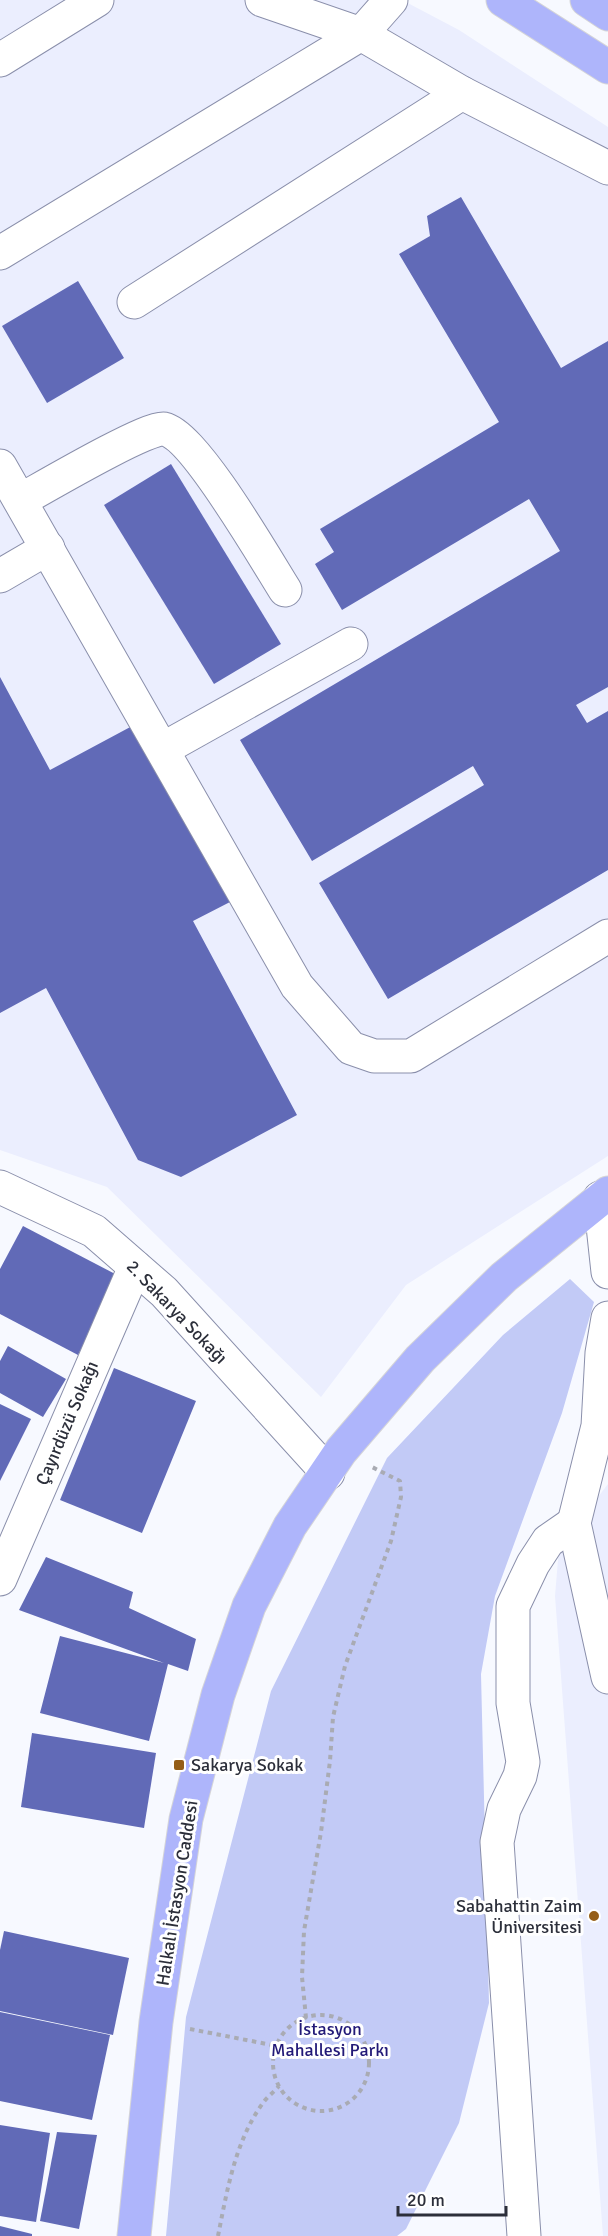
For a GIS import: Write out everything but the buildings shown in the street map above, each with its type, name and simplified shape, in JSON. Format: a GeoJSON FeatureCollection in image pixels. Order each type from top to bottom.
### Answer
{"type":"FeatureCollection","features":[{"type":"Feature","properties":{"kind":"main road"},"geometry":{"type":"LineString","coordinates":[[503,0],[608,67]]}},
{"type":"Feature","properties":{"kind":"main road"},"geometry":{"type":"LineString","coordinates":[[587,0],[608,14]]}},
{"type":"Feature","properties":{"kind":"main road","name":"Halkalı İstasyon Caddesi"},"geometry":{"type":"LineString","coordinates":[[129,2232],[156,2022],[186,1820],[218,1695],[249,1606],[290,1526],[334,1462],[420,1359],[504,1277],[604,1195]]}},
{"type":"Feature","properties":{"kind":"street"},"geometry":{"type":"LineString","coordinates":[[0,60],[98,0]]}},
{"type":"Feature","properties":{"kind":"street"},"geometry":{"type":"LineString","coordinates":[[262,0],[361,34],[462,93],[608,168]]}},
{"type":"Feature","properties":{"kind":"street"},"geometry":{"type":"LineString","coordinates":[[0,253],[361,34],[391,0]]}},
{"type":"Feature","properties":{"kind":"street"},"geometry":{"type":"LineString","coordinates":[[134,302],[462,93]]}},
{"type":"Feature","properties":{"kind":"street"},"geometry":{"type":"LineString","coordinates":[[21,500],[111,451],[156,429],[166,429],[181,439],[210,475],[285,590]]}},
{"type":"Feature","properties":{"kind":"street"},"geometry":{"type":"LineString","coordinates":[[0,466],[297,986],[351,1048],[374,1056],[411,1056],[608,936]]}},
{"type":"Feature","properties":{"kind":"street"},"geometry":{"type":"LineString","coordinates":[[0,576],[48,548]]}},
{"type":"Feature","properties":{"kind":"street"},"geometry":{"type":"LineString","coordinates":[[163,749],[351,644]]}},
{"type":"Feature","properties":{"kind":"street","name":"2. Sakarya Sokağı"},"geometry":{"type":"LineString","coordinates":[[0,1187],[93,1231],[164,1292],[334,1462]]}},
{"type":"Feature","properties":{"kind":"street"},"geometry":{"type":"LineString","coordinates":[[604,1195],[608,1271]]}},
{"type":"Feature","properties":{"kind":"street","name":"Çayırdüzü Sokağı"},"geometry":{"type":"LineString","coordinates":[[0,1580],[135,1267]]}},
{"type":"Feature","properties":{"kind":"street"},"geometry":{"type":"LineString","coordinates":[[608,1318],[602,1353],[598,1426],[574,1523],[608,1677]]}},
{"type":"Feature","properties":{"kind":"street"},"geometry":{"type":"LineString","coordinates":[[524,2236],[497,1842],[504,1809],[520,1776],[523,1762],[513,1703],[513,1606],[533,1564],[548,1541],[574,1523]]}},
{"type":"Feature","properties":{"kind":"path"},"geometry":{"type":"LineString","coordinates":[[306,2018],[302,1977],[304,1931],[321,1832],[333,1717],[352,1645],[391,1541],[401,1497],[400,1481],[334,1462]]}},
{"type":"Feature","properties":{"kind":"path"},"geometry":{"type":"LineString","coordinates":[[320,2015],[335,2017],[348,2023],[359,2033],[366,2046],[369,2061],[368,2076],[361,2090],[352,2100],[337,2108],[320,2111],[304,2108],[290,2099],[279,2086],[274,2070],[274,2054],[280,2038],[291,2026],[306,2018],[320,2015]]}},
{"type":"Feature","properties":{"kind":"path"},"geometry":{"type":"LineString","coordinates":[[156,2022],[277,2046]]}},
{"type":"Feature","properties":{"kind":"path"},"geometry":{"type":"LineString","coordinates":[[218,2236],[228,2186],[243,2137],[263,2102],[279,2086]]}},
{"type":"Feature","properties":{"kind":"shaded area"},"geometry":{"type":"Polygon","coordinates":[[[0,0],[402,0],[459,30],[608,127],[608,1156],[406,1285],[321,1397],[107,1187],[0,1150],[0,0]]]}},
{"type":"Feature","properties":{"kind":"shaded area","name":"Sabahattin Zaim Üniversitesi"},"geometry":{"type":"Polygon","coordinates":[[[608,1484],[608,2236],[603,2236],[555,1596],[559,1548],[608,1484]]]}},
{"type":"Feature","properties":{"kind":"green space","name":"İstasyon Mahallesi Parkı"},"geometry":{"type":"Polygon","coordinates":[[[570,1279],[594,1302],[562,1413],[495,1596],[481,1674],[489,2003],[459,2123],[406,2229],[397,2236],[166,2236],[186,2017],[271,1691],[387,1458],[503,1335],[570,1279]]]}},
{"type":"Feature","properties":{"kind":"place","name":"Sakarya Sokak"},"geometry":{"type":"Point","coordinates":[179,1765]}},
{"type":"Feature","properties":{"kind":"place","name":"Sabahattin Zaim Üniversitesi"},"geometry":{"type":"Point","coordinates":[594,1916]}}]}
